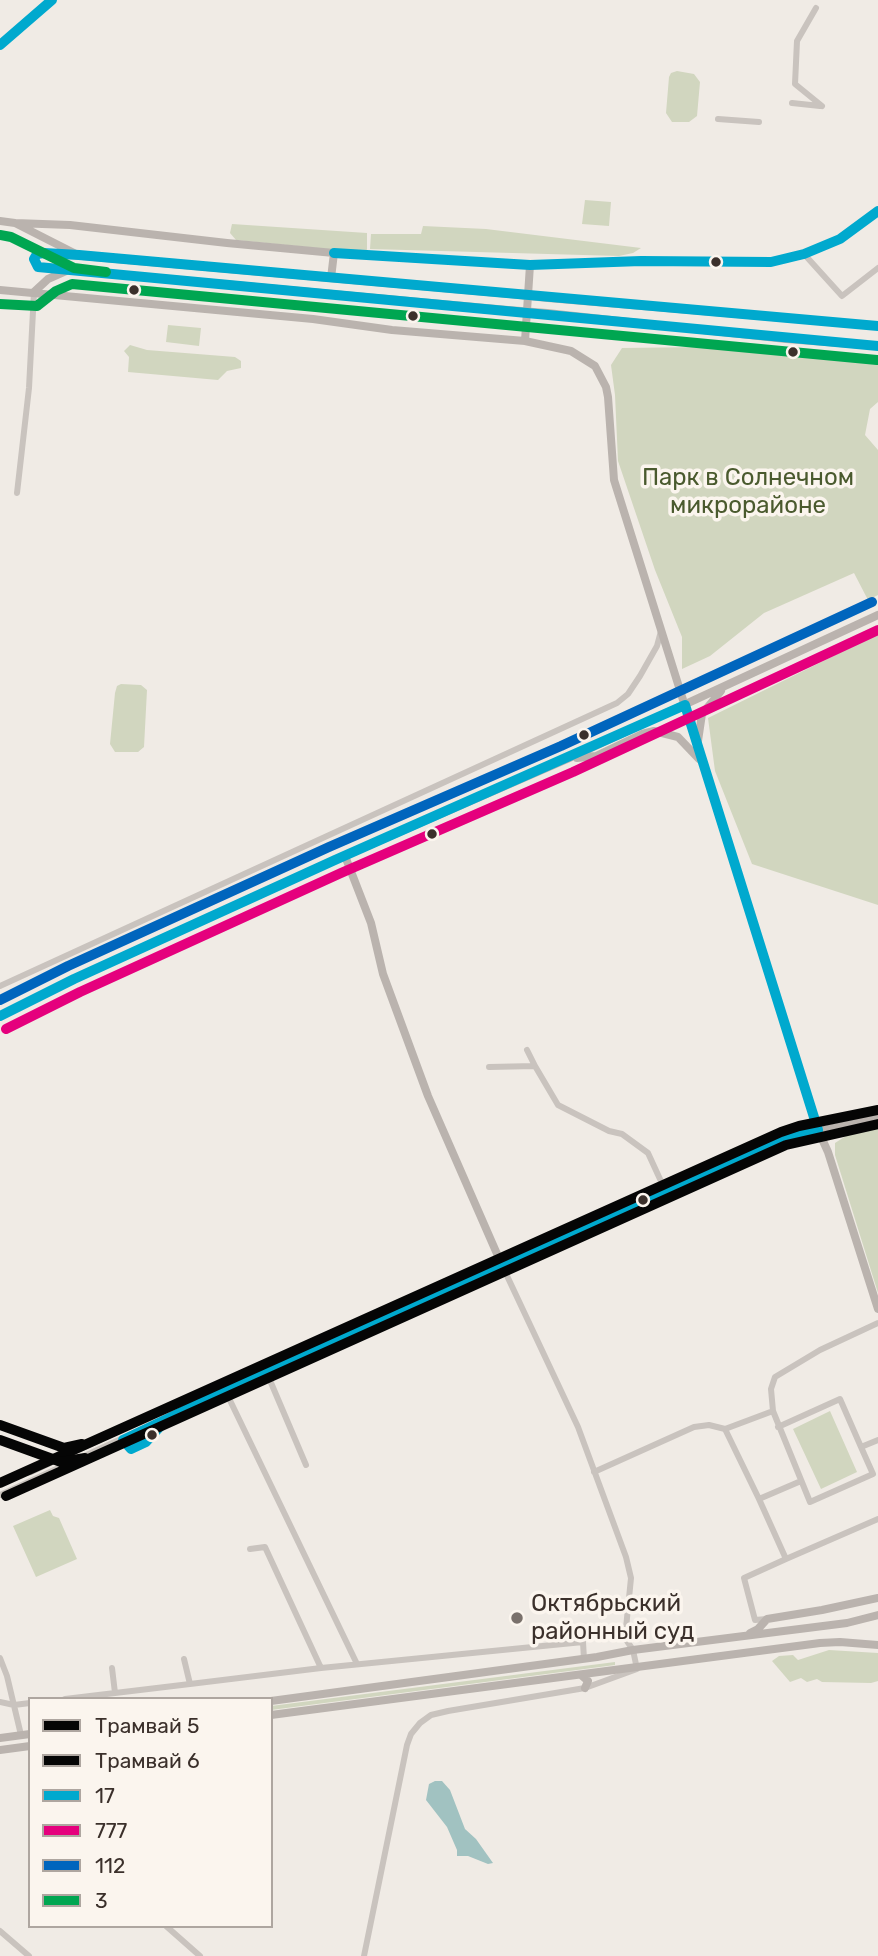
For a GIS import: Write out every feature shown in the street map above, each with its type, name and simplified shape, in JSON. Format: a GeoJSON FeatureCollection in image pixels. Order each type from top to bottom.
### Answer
{"type":"FeatureCollection","features":[{"type":"Feature","properties":{"kind":"main road"},"geometry":{"type":"LineString","coordinates":[[0,45],[52,0]]}},
{"type":"Feature","properties":{"kind":"main road"},"geometry":{"type":"LineString","coordinates":[[0,221],[70,225],[334,253],[530,265],[640,261],[771,262],[804,254],[840,239],[878,211]]}},
{"type":"Feature","properties":{"kind":"main road"},"geometry":{"type":"LineString","coordinates":[[15,223],[79,255]]}},
{"type":"Feature","properties":{"kind":"main road"},"geometry":{"type":"LineString","coordinates":[[878,327],[79,255],[44,253],[37,254],[34,259],[38,267],[878,346]]}},
{"type":"Feature","properties":{"kind":"main road"},"geometry":{"type":"LineString","coordinates":[[331,278],[334,253]]}},
{"type":"Feature","properties":{"kind":"main road"},"geometry":{"type":"LineString","coordinates":[[526,341],[530,265]]}},
{"type":"Feature","properties":{"kind":"main road"},"geometry":{"type":"LineString","coordinates":[[34,292],[48,279],[70,270]]}},
{"type":"Feature","properties":{"kind":"main road"},"geometry":{"type":"LineString","coordinates":[[0,289],[526,341],[571,351],[588,360],[601,374],[608,397],[614,480],[818,1130],[828,1152],[878,1309]]}},
{"type":"Feature","properties":{"kind":"main road"},"geometry":{"type":"LineString","coordinates":[[0,1016],[74,979],[567,759],[878,615]]}},
{"type":"Feature","properties":{"kind":"main road"},"geometry":{"type":"LineString","coordinates":[[698,751],[702,713],[725,687]]}},
{"type":"Feature","properties":{"kind":"main road"},"geometry":{"type":"LineString","coordinates":[[567,759],[596,756],[642,734],[654,732],[678,737],[701,761]]}},
{"type":"Feature","properties":{"kind":"main road"},"geometry":{"type":"LineString","coordinates":[[345,856],[371,923],[383,974],[406,1039],[440,1125],[501,1263],[779,1140],[878,1118]]}},
{"type":"Feature","properties":{"kind":"main road"},"geometry":{"type":"LineString","coordinates":[[747,1635],[758,1629],[767,1619],[878,1598]]}},
{"type":"Feature","properties":{"kind":"main road"},"geometry":{"type":"LineString","coordinates":[[273,1701],[847,1623],[878,1615]]}},
{"type":"Feature","properties":{"kind":"main road"},"geometry":{"type":"LineString","coordinates":[[273,1715],[820,1643],[856,1642],[878,1645]]}},
{"type":"Feature","properties":{"kind":"main road"},"geometry":{"type":"LineString","coordinates":[[581,1675],[588,1681],[585,1688]]}},
{"type":"Feature","properties":{"kind":"main road"},"geometry":{"type":"LineString","coordinates":[[0,1738],[25,1734]]}},
{"type":"Feature","properties":{"kind":"main road"},"geometry":{"type":"LineString","coordinates":[[0,1750],[28,1746]]}},
{"type":"Feature","properties":{"kind":"street"},"geometry":{"type":"LineString","coordinates":[[792,103],[822,106],[795,84],[797,41],[816,8]]}},
{"type":"Feature","properties":{"kind":"street"},"geometry":{"type":"LineString","coordinates":[[718,119],[759,122]]}},
{"type":"Feature","properties":{"kind":"street"},"geometry":{"type":"LineString","coordinates":[[804,254],[842,296],[878,268]]}},
{"type":"Feature","properties":{"kind":"street"},"geometry":{"type":"LineString","coordinates":[[17,493],[29,388],[34,292]]}},
{"type":"Feature","properties":{"kind":"street"},"geometry":{"type":"LineString","coordinates":[[0,986],[617,702],[628,694],[640,676],[657,646],[662,629]]}},
{"type":"Feature","properties":{"kind":"street"},"geometry":{"type":"LineString","coordinates":[[527,1050],[558,1105],[622,1134],[649,1153],[664,1190]]}},
{"type":"Feature","properties":{"kind":"street"},"geometry":{"type":"LineString","coordinates":[[489,1068],[534,1066]]}},
{"type":"Feature","properties":{"kind":"street"},"geometry":{"type":"LineString","coordinates":[[0,1495],[501,1263],[578,1427],[626,1557],[631,1578],[625,1638],[632,1650],[637,1669],[585,1688],[448,1711],[431,1716],[420,1723],[411,1734],[407,1745],[364,1956]]}},
{"type":"Feature","properties":{"kind":"street"},"geometry":{"type":"LineString","coordinates":[[778,1427],[840,1399],[873,1474],[810,1502],[778,1427],[771,1389],[775,1377],[820,1350],[878,1323]]}},
{"type":"Feature","properties":{"kind":"street"},"geometry":{"type":"LineString","coordinates":[[265,1371],[306,1465]]}},
{"type":"Feature","properties":{"kind":"street"},"geometry":{"type":"LineString","coordinates":[[225,1390],[357,1664]]}},
{"type":"Feature","properties":{"kind":"street"},"geometry":{"type":"LineString","coordinates":[[594,1472],[694,1427],[709,1425],[725,1429],[773,1411]]}},
{"type":"Feature","properties":{"kind":"street"},"geometry":{"type":"LineString","coordinates":[[725,1429],[786,1559]]}},
{"type":"Feature","properties":{"kind":"street"},"geometry":{"type":"LineString","coordinates":[[861,1447],[878,1440]]}},
{"type":"Feature","properties":{"kind":"street"},"geometry":{"type":"LineString","coordinates":[[759,1500],[801,1481]]}},
{"type":"Feature","properties":{"kind":"street"},"geometry":{"type":"LineString","coordinates":[[767,1619],[755,1620],[744,1578],[878,1519]]}},
{"type":"Feature","properties":{"kind":"street"},"geometry":{"type":"LineString","coordinates":[[250,1549],[265,1547],[321,1668]]}},
{"type":"Feature","properties":{"kind":"street"},"geometry":{"type":"LineString","coordinates":[[82,1697],[357,1664],[583,1642],[584,1659]]}},
{"type":"Feature","properties":{"kind":"street"},"geometry":{"type":"LineString","coordinates":[[0,1658],[25,1734]]}},
{"type":"Feature","properties":{"kind":"street"},"geometry":{"type":"LineString","coordinates":[[184,1659],[190,1684]]}},
{"type":"Feature","properties":{"kind":"street"},"geometry":{"type":"LineString","coordinates":[[113,1668],[115,1693]]}},
{"type":"Feature","properties":{"kind":"street"},"geometry":{"type":"LineString","coordinates":[[0,1702],[28,1703]]}},
{"type":"Feature","properties":{"kind":"street"},"geometry":{"type":"LineString","coordinates":[[168,1928],[200,1956]]}},
{"type":"Feature","properties":{"kind":"street"},"geometry":{"type":"LineString","coordinates":[[0,1931],[29,1956]]}},
{"type":"Feature","properties":{"kind":"green space"},"geometry":{"type":"Polygon","coordinates":[[[677,71],[694,74],[700,82],[697,116],[689,122],[672,122],[666,113],[669,77],[677,71]]]}},
{"type":"Feature","properties":{"kind":"green space"},"geometry":{"type":"Polygon","coordinates":[[[585,200],[611,202],[609,226],[582,224],[585,200]]]}},
{"type":"Feature","properties":{"kind":"green space"},"geometry":{"type":"Polygon","coordinates":[[[232,224],[367,233],[367,250],[337,250],[236,240],[230,233],[232,224]]]}},
{"type":"Feature","properties":{"kind":"green space"},"geometry":{"type":"Polygon","coordinates":[[[423,226],[486,229],[641,248],[619,256],[370,249],[371,234],[421,234],[423,226]]]}},
{"type":"Feature","properties":{"kind":"green space"},"geometry":{"type":"Polygon","coordinates":[[[168,325],[201,328],[199,346],[166,342],[168,325]]]}},
{"type":"Feature","properties":{"kind":"green space"},"geometry":{"type":"Polygon","coordinates":[[[130,345],[147,350],[235,357],[241,361],[241,368],[227,371],[218,380],[128,372],[129,357],[124,351],[130,345]]]}},
{"type":"Feature","properties":{"kind":"green space","name":"Парк в Солнечном микрорайоне"},"geometry":{"type":"Polygon","coordinates":[[[622,348],[792,350],[846,358],[878,355],[878,402],[870,409],[865,435],[878,450],[878,595],[868,600],[854,573],[764,613],[710,656],[682,669],[682,637],[655,570],[618,461],[611,365],[622,348]]]}},
{"type":"Feature","properties":{"kind":"green space"},"geometry":{"type":"Polygon","coordinates":[[[878,634],[878,905],[752,864],[715,771],[708,718],[878,634]]]}},
{"type":"Feature","properties":{"kind":"green space"},"geometry":{"type":"Polygon","coordinates":[[[141,685],[147,690],[144,747],[138,752],[115,752],[110,744],[115,693],[117,686],[141,685]]]}},
{"type":"Feature","properties":{"kind":"green space"},"geometry":{"type":"Polygon","coordinates":[[[878,1126],[878,1293],[835,1155],[835,1143],[849,1134],[878,1126]]]}},
{"type":"Feature","properties":{"kind":"green space"},"geometry":{"type":"Polygon","coordinates":[[[830,1411],[857,1472],[821,1489],[793,1429],[830,1411]]]}},
{"type":"Feature","properties":{"kind":"green space"},"geometry":{"type":"Polygon","coordinates":[[[50,1510],[53,1516],[59,1518],[77,1559],[36,1577],[13,1526],[50,1510]]]}},
{"type":"Feature","properties":{"kind":"green space"},"geometry":{"type":"Polygon","coordinates":[[[829,1650],[878,1653],[878,1681],[822,1682],[817,1679],[807,1682],[801,1678],[790,1682],[772,1661],[779,1656],[793,1655],[798,1660],[829,1650]]]}},
{"type":"Feature","properties":{"kind":"green space"},"geometry":{"type":"Polygon","coordinates":[[[615,1662],[615,1665],[273,1710],[273,1706],[615,1662]]]}},
{"type":"Feature","properties":{"kind":"water"},"geometry":{"type":"Polygon","coordinates":[[[442,1781],[450,1790],[465,1829],[476,1839],[493,1863],[457,1856],[447,1827],[426,1800],[429,1784],[442,1781]]]}},
{"type":"Feature","properties":{"kind":"tram line","name":"5"},"geometry":{"type":"LineString","coordinates":[[0,1483],[781,1132],[878,1110]]}},
{"type":"Feature","properties":{"kind":"tram line","name":"6"},"geometry":{"type":"LineString","coordinates":[[6,1496],[786,1145],[878,1124]]}},
{"type":"Feature","properties":{"kind":"tram line","name":"5"},"geometry":{"type":"LineString","coordinates":[[0,1425],[64,1448],[82,1444]]}},
{"type":"Feature","properties":{"kind":"tram line"},"geometry":{"type":"LineString","coordinates":[[13,1477],[31,1474],[117,1434],[123,1428]]}},
{"type":"Feature","properties":{"kind":"tram line","name":"6"},"geometry":{"type":"LineString","coordinates":[[0,1440],[61,1462],[85,1458]]}},
{"type":"Feature","properties":{"kind":"transit line","name":"17"},"geometry":{"type":"LineString","coordinates":[[0,45],[52,0]]}},
{"type":"Feature","properties":{"kind":"transit line","name":"17"},"geometry":{"type":"LineString","coordinates":[[334,253],[530,265],[641,261],[771,262],[804,254],[840,239],[878,211]]}},
{"type":"Feature","properties":{"kind":"transit line","name":"3"},"geometry":{"type":"LineString","coordinates":[[0,235],[11,237],[74,268],[106,272]]}},
{"type":"Feature","properties":{"kind":"transit line","name":"17"},"geometry":{"type":"LineString","coordinates":[[878,326],[79,255],[44,253],[37,254],[34,259],[38,267],[878,346]]}},
{"type":"Feature","properties":{"kind":"transit line","name":"3"},"geometry":{"type":"LineString","coordinates":[[0,304],[37,306],[56,291],[72,284],[877,360]]}},
{"type":"Feature","properties":{"kind":"transit line","name":"112"},"geometry":{"type":"LineString","coordinates":[[0,1000],[68,966],[329,847],[561,746],[872,602]]}},
{"type":"Feature","properties":{"kind":"transit line","name":"777"},"geometry":{"type":"LineString","coordinates":[[6,1029],[80,992],[341,873],[573,772],[878,630]]}},
{"type":"Feature","properties":{"kind":"transit line","name":"17"},"geometry":{"type":"LineString","coordinates":[[0,1016],[74,979],[335,860],[685,705],[818,1130]]}},
{"type":"Feature","properties":{"kind":"transit line","name":"17"},"geometry":{"type":"LineString","coordinates":[[818,1130],[779,1140],[791,1136],[818,1130]]}},
{"type":"Feature","properties":{"kind":"transit line","name":"17"},"geometry":{"type":"LineString","coordinates":[[728,1161],[779,1140]]}},
{"type":"Feature","properties":{"kind":"transit line","name":"17"},"geometry":{"type":"LineString","coordinates":[[232,1387],[728,1161]]}},
{"type":"Feature","properties":{"kind":"transit line","name":"17"},"geometry":{"type":"LineString","coordinates":[[232,1387],[728,1161]]}},
{"type":"Feature","properties":{"kind":"transit line","name":"17"},"geometry":{"type":"LineString","coordinates":[[167,1419],[232,1387]]}},
{"type":"Feature","properties":{"kind":"transit line","name":"17"},"geometry":{"type":"LineString","coordinates":[[167,1419],[232,1387]]}},
{"type":"Feature","properties":{"kind":"transit line","name":"17"},"geometry":{"type":"LineString","coordinates":[[167,1419],[146,1442],[131,1449],[123,1440],[167,1419]]}},
{"type":"Feature","properties":{"kind":"place","name":"Октябрьский районный суд"},"geometry":{"type":"Point","coordinates":[517,1618]}}]}
